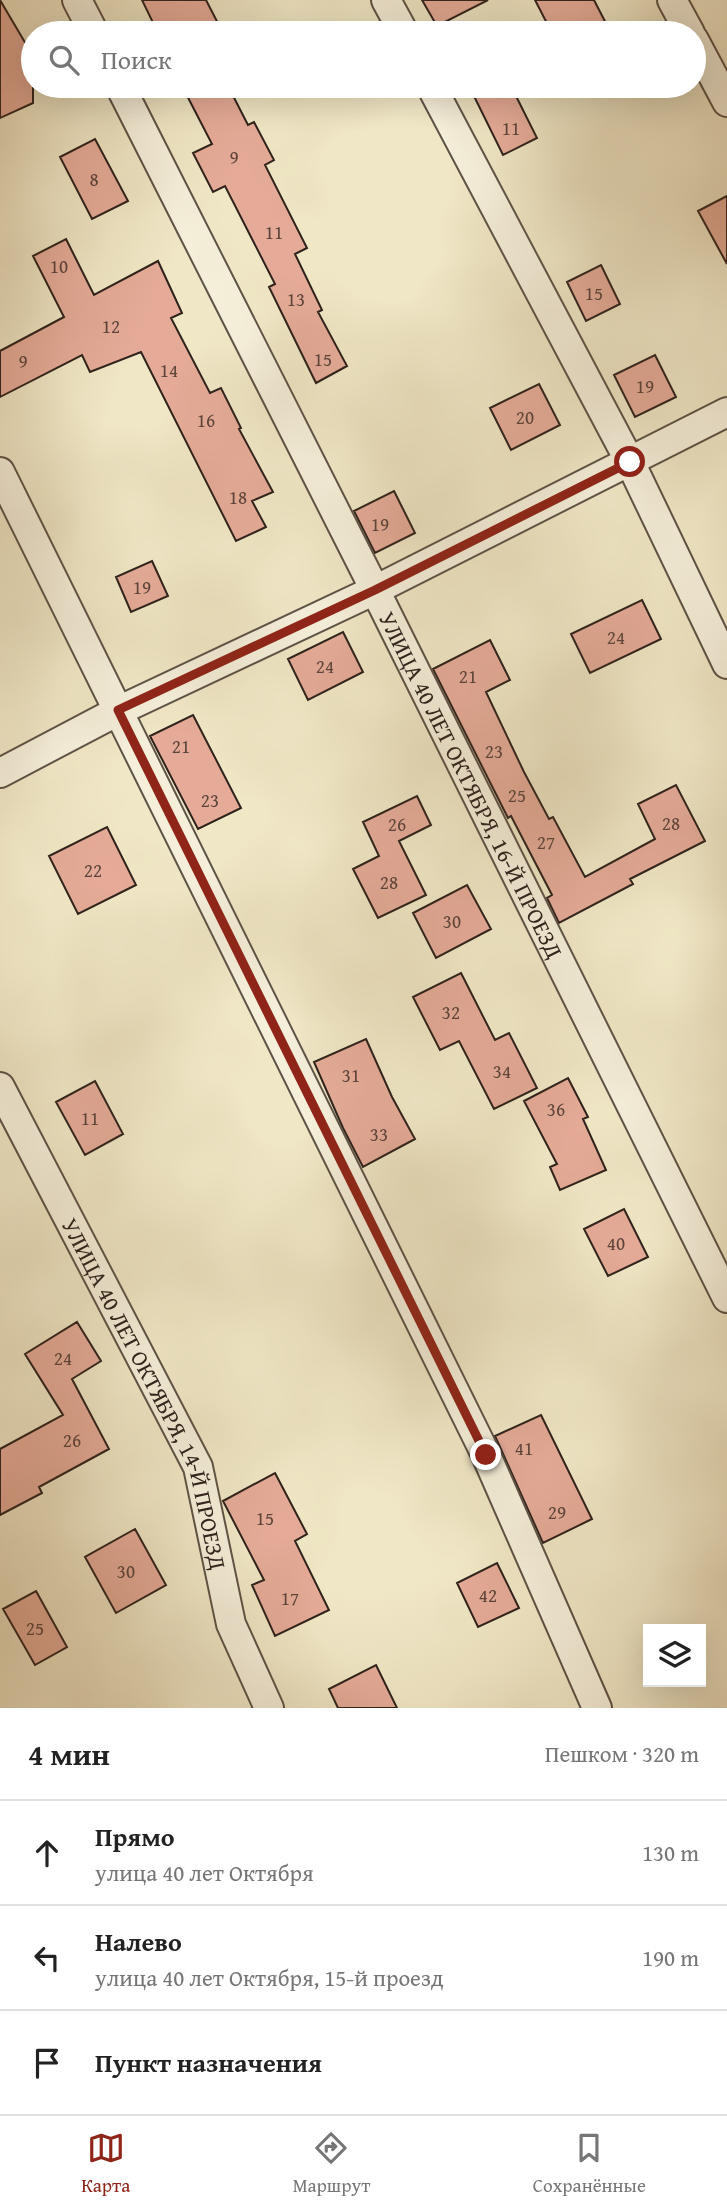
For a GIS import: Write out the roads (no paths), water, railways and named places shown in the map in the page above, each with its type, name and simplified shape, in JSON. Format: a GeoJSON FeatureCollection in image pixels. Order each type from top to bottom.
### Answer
{"type":"FeatureCollection","features":[{"type":"Feature","properties":{"kind":"street"},"geometry":{"type":"LineString","coordinates":[[77,0],[88,21]]}},
{"type":"Feature","properties":{"kind":"street"},"geometry":{"type":"LineString","coordinates":[[386,0],[397,21]]}},
{"type":"Feature","properties":{"kind":"street"},"geometry":{"type":"LineString","coordinates":[[672,0],[683,21]]}},
{"type":"Feature","properties":{"kind":"street"},"geometry":{"type":"LineString","coordinates":[[706,63],[727,102]]}},
{"type":"Feature","properties":{"kind":"street","name":"УЛИЦА 40 ЛЕТ ОКТЯБРЯ, 16-Й ПРОЕЗД"},"geometry":{"type":"LineString","coordinates":[[126,98],[375,590],[727,1298]]}},
{"type":"Feature","properties":{"kind":"street"},"geometry":{"type":"LineString","coordinates":[[437,98],[630,462],[727,664]]}},
{"type":"Feature","properties":{"kind":"street"},"geometry":{"type":"LineString","coordinates":[[0,774],[118,710],[375,590],[727,412]]}},
{"type":"Feature","properties":{"kind":"street"},"geometry":{"type":"LineString","coordinates":[[0,472],[486,1455],[597,1708]]}},
{"type":"Feature","properties":{"kind":"street","name":"УЛИЦА 40 ЛЕТ ОКТЯБРЯ, 14-Й ПРОЕЗД"},"geometry":{"type":"LineString","coordinates":[[0,1087],[198,1467],[231,1624],[269,1708]]}}]}
